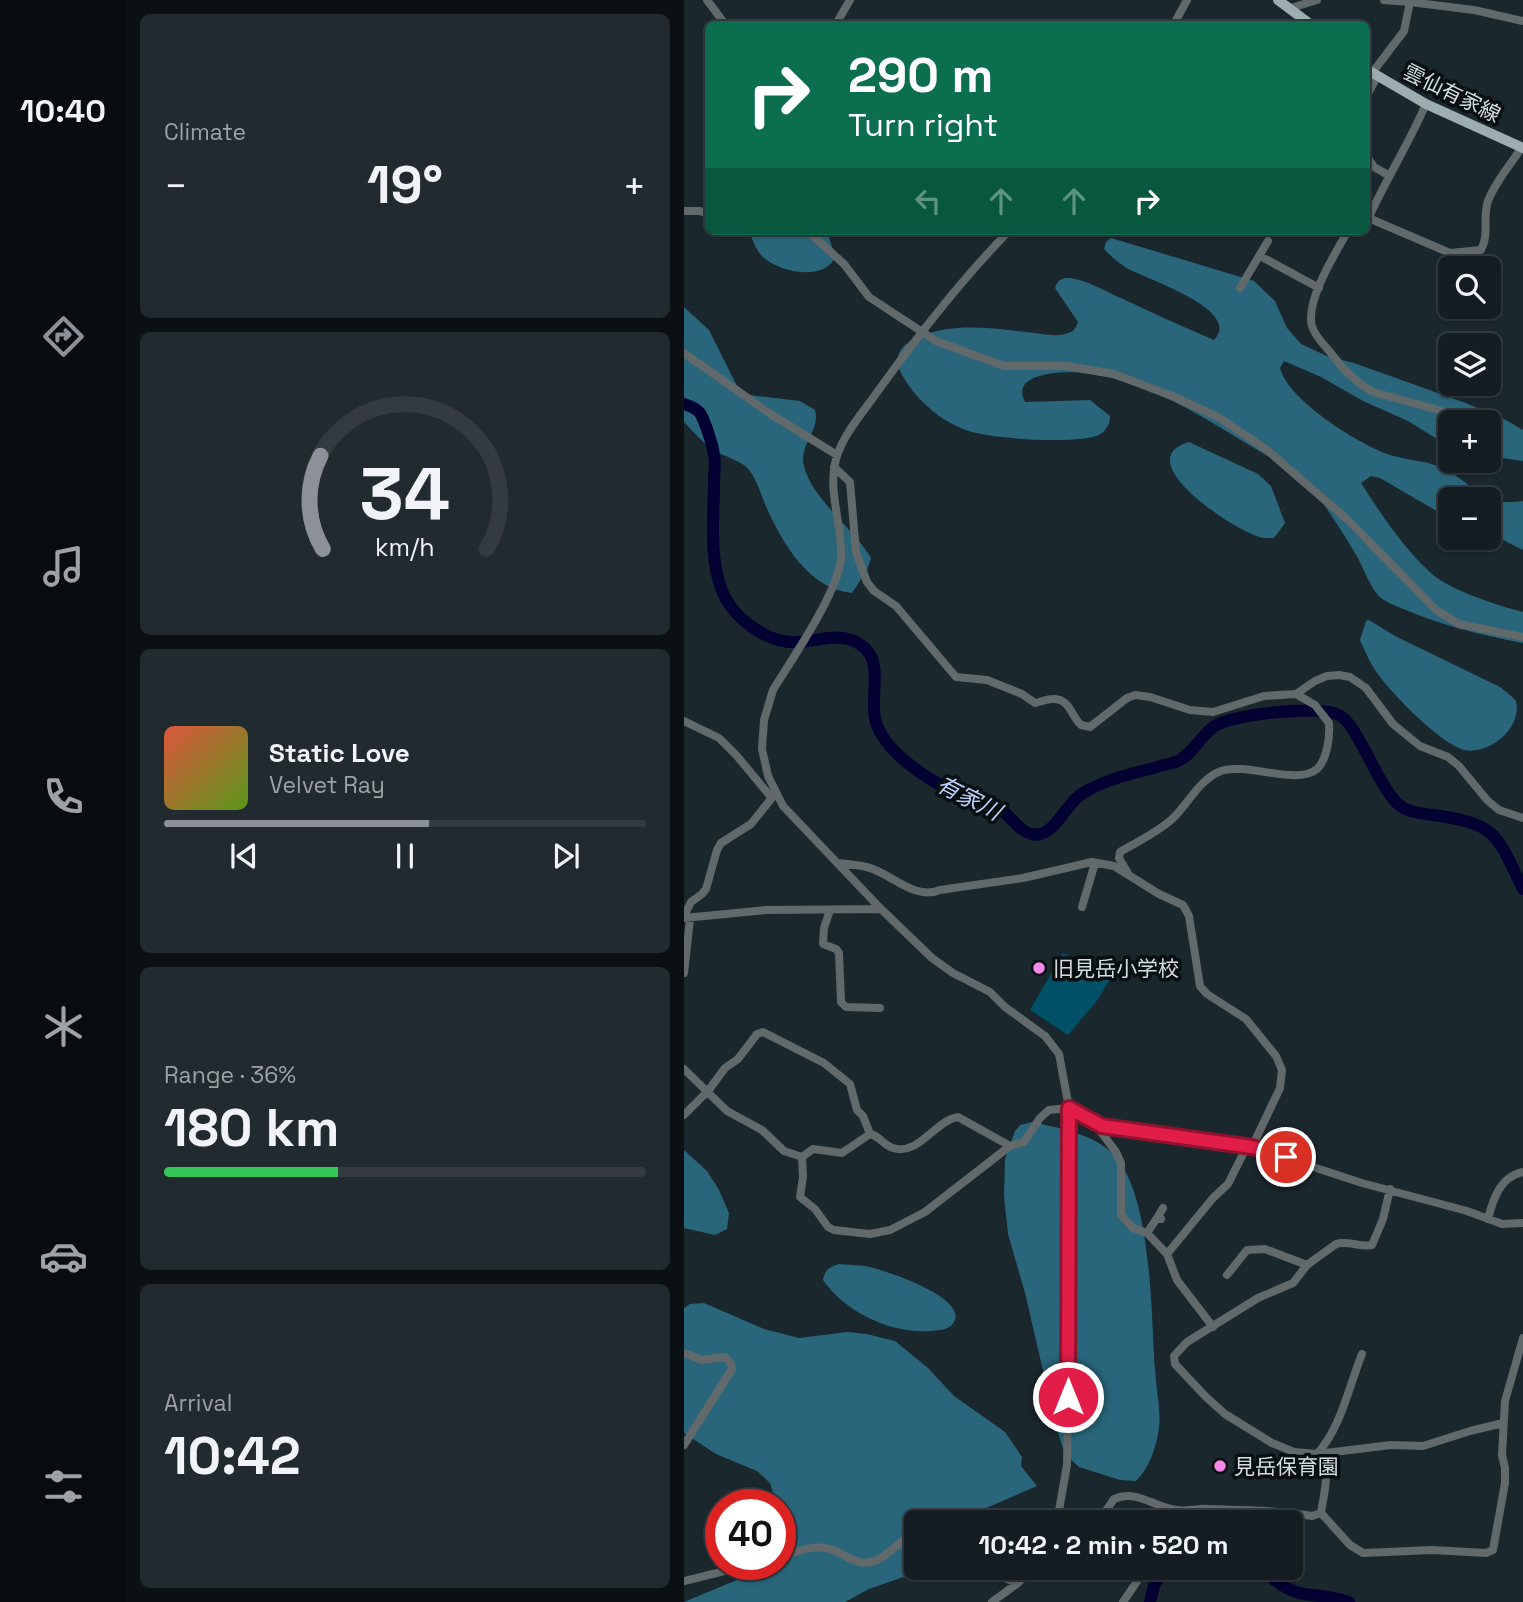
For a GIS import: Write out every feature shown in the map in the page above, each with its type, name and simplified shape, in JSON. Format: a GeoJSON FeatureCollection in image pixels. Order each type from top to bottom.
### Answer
{"type":"FeatureCollection","features":[{"type":"Feature","properties":{"kind":"main road"},"geometry":{"type":"LineString","coordinates":[[1278,0],[1306,21]]}},
{"type":"Feature","properties":{"kind":"main road","name":"雲仙有家線"},"geometry":{"type":"LineString","coordinates":[[1372,73],[1426,104],[1522,148]]}},
{"type":"Feature","properties":{"kind":"street"},"geometry":{"type":"LineString","coordinates":[[707,0],[723,21]]}},
{"type":"Feature","properties":{"kind":"street"},"geometry":{"type":"LineString","coordinates":[[838,21],[850,0]]}},
{"type":"Feature","properties":{"kind":"street"},"geometry":{"type":"LineString","coordinates":[[1176,21],[1187,0]]}},
{"type":"Feature","properties":{"kind":"street"},"geometry":{"type":"LineString","coordinates":[[1291,8],[1317,0]]}},
{"type":"Feature","properties":{"kind":"street"},"geometry":{"type":"LineString","coordinates":[[1384,0],[1474,10],[1523,21]]}},
{"type":"Feature","properties":{"kind":"street"},"geometry":{"type":"LineString","coordinates":[[1372,73],[1404,31],[1410,2]]}},
{"type":"Feature","properties":{"kind":"street"},"geometry":{"type":"LineString","coordinates":[[1370,213],[1388,176],[1409,143],[1426,104]]}},
{"type":"Feature","properties":{"kind":"street"},"geometry":{"type":"LineString","coordinates":[[1370,218],[1450,253],[1481,250],[1487,239],[1485,218],[1488,200],[1522,148]]}},
{"type":"Feature","properties":{"kind":"street"},"geometry":{"type":"LineString","coordinates":[[1370,160],[1388,176]]}},
{"type":"Feature","properties":{"kind":"street"},"geometry":{"type":"LineString","coordinates":[[684,211],[705,213]]}},
{"type":"Feature","properties":{"kind":"street"},"geometry":{"type":"LineString","coordinates":[[813,235],[844,264],[869,297],[936,341],[1004,366],[1066,366],[1114,374],[1218,417],[1267,450],[1349,521],[1436,610],[1459,624],[1523,637]]}},
{"type":"Feature","properties":{"kind":"street"},"geometry":{"type":"LineString","coordinates":[[773,796],[764,764],[761,736],[767,704],[838,574],[841,548],[833,488],[837,455],[848,434],[952,291],[1005,235]]}},
{"type":"Feature","properties":{"kind":"street"},"geometry":{"type":"LineString","coordinates":[[1346,235],[1319,288],[1310,315],[1312,327],[1357,383],[1385,396],[1438,410]]}},
{"type":"Feature","properties":{"kind":"street"},"geometry":{"type":"LineString","coordinates":[[1240,288],[1268,241]]}},
{"type":"Feature","properties":{"kind":"street"},"geometry":{"type":"LineString","coordinates":[[1260,256],[1319,288]]}},
{"type":"Feature","properties":{"kind":"street"},"geometry":{"type":"LineString","coordinates":[[684,354],[769,413],[837,455]]}},
{"type":"Feature","properties":{"kind":"street"},"geometry":{"type":"LineString","coordinates":[[834,467],[850,482],[856,552],[867,582],[874,591],[896,606],[956,677],[987,680],[1012,689],[1035,703],[1050,698],[1058,699],[1069,706],[1077,721],[1085,727],[1094,726],[1127,698],[1136,695],[1190,710],[1213,712],[1264,696],[1296,694],[1327,676],[1350,677],[1366,688],[1393,724],[1420,747],[1448,757],[1499,810],[1523,818]]}},
{"type":"Feature","properties":{"kind":"street"},"geometry":{"type":"LineString","coordinates":[[841,548],[856,552]]}},
{"type":"Feature","properties":{"kind":"street"},"geometry":{"type":"LineString","coordinates":[[1129,875],[1119,858],[1120,852],[1172,819],[1195,790],[1215,774],[1236,769],[1254,769],[1271,774],[1308,774],[1314,771],[1324,760],[1330,729],[1319,709],[1296,694]]}},
{"type":"Feature","properties":{"kind":"street"},"geometry":{"type":"LineString","coordinates":[[684,722],[719,738],[881,909],[942,967],[990,992],[1053,1044],[1062,1063],[1069,1108],[1068,1437],[1060,1510]]}},
{"type":"Feature","properties":{"kind":"street"},"geometry":{"type":"LineString","coordinates":[[684,973],[686,918],[691,902],[706,889],[721,843],[751,824],[773,796]]}},
{"type":"Feature","properties":{"kind":"street"},"geometry":{"type":"LineString","coordinates":[[838,863],[866,867],[912,889],[929,893],[1095,863],[1114,866],[1159,894],[1183,905],[1200,986],[1207,994],[1246,1019],[1280,1064],[1283,1076],[1280,1088],[1228,1184],[1213,1198],[1168,1254]]}},
{"type":"Feature","properties":{"kind":"street"},"geometry":{"type":"LineString","coordinates":[[1082,907],[1095,863]]}},
{"type":"Feature","properties":{"kind":"street"},"geometry":{"type":"LineString","coordinates":[[686,918],[766,911],[881,909]]}},
{"type":"Feature","properties":{"kind":"street"},"geometry":{"type":"LineString","coordinates":[[830,910],[824,928],[823,944],[836,948],[839,953],[841,1002],[846,1007],[880,1008]]}},
{"type":"Feature","properties":{"kind":"street"},"geometry":{"type":"LineString","coordinates":[[684,1115],[708,1091],[725,1068],[738,1059],[757,1034],[763,1032],[824,1063],[850,1084],[857,1110],[863,1116],[870,1134]]}},
{"type":"Feature","properties":{"kind":"street"},"geometry":{"type":"LineString","coordinates":[[684,1069],[727,1111],[754,1124],[784,1151],[802,1157]]}},
{"type":"Feature","properties":{"kind":"street"},"geometry":{"type":"LineString","coordinates":[[802,1157],[802,1200],[815,1209],[828,1227],[870,1234],[890,1230],[925,1212],[1010,1146],[1024,1142],[1049,1110],[1069,1108],[1095,1124],[1249,1146],[1502,1224],[1523,1223]]}},
{"type":"Feature","properties":{"kind":"street"},"geometry":{"type":"LineString","coordinates":[[802,1157],[813,1149],[842,1153],[870,1134],[879,1136],[894,1148],[909,1148],[946,1120],[958,1117],[1010,1146]]}},
{"type":"Feature","properties":{"kind":"street"},"geometry":{"type":"LineString","coordinates":[[1095,1124],[1122,1163],[1121,1215],[1133,1227],[1147,1233],[1168,1254],[1177,1280],[1213,1327]]}},
{"type":"Feature","properties":{"kind":"street"},"geometry":{"type":"LineString","coordinates":[[1488,1219],[1493,1201],[1504,1181],[1513,1174],[1523,1172]]}},
{"type":"Feature","properties":{"kind":"street"},"geometry":{"type":"LineString","coordinates":[[1390,1189],[1383,1219],[1372,1245],[1367,1247],[1341,1242],[1307,1265],[1293,1283],[1258,1298],[1180,1348],[1175,1356],[1175,1364],[1206,1397],[1248,1430],[1294,1452],[1317,1454],[1391,1445],[1423,1446],[1502,1423]]}},
{"type":"Feature","properties":{"kind":"street"},"geometry":{"type":"LineString","coordinates":[[1147,1233],[1159,1219],[1163,1208]]}},
{"type":"Feature","properties":{"kind":"street"},"geometry":{"type":"LineString","coordinates":[[1227,1275],[1247,1250],[1265,1249],[1307,1265]]}},
{"type":"Feature","properties":{"kind":"street"},"geometry":{"type":"LineString","coordinates":[[1321,1513],[1350,1545],[1363,1553],[1432,1550],[1490,1552],[1495,1546],[1505,1483],[1502,1423],[1512,1369],[1523,1338]]}},
{"type":"Feature","properties":{"kind":"street"},"geometry":{"type":"LineString","coordinates":[[684,1353],[702,1360],[725,1357],[732,1369],[684,1445]]}},
{"type":"Feature","properties":{"kind":"street"},"geometry":{"type":"LineString","coordinates":[[1317,1454],[1325,1445],[1337,1421],[1362,1354]]}},
{"type":"Feature","properties":{"kind":"street"},"geometry":{"type":"LineString","coordinates":[[1317,1454],[1325,1464],[1326,1481],[1321,1513]]}},
{"type":"Feature","properties":{"kind":"street"},"geometry":{"type":"LineString","coordinates":[[1107,1510],[1114,1499],[1130,1495],[1175,1510]]}},
{"type":"Feature","properties":{"kind":"street"},"geometry":{"type":"LineString","coordinates":[[1218,1510],[1263,1510]]}},
{"type":"Feature","properties":{"kind":"street"},"geometry":{"type":"LineString","coordinates":[[1303,1515],[1321,1513]]}},
{"type":"Feature","properties":{"kind":"street"},"geometry":{"type":"LineString","coordinates":[[796,1553],[820,1547],[831,1549],[854,1561],[870,1562],[879,1560],[904,1539]]}},
{"type":"Feature","properties":{"kind":"street"},"geometry":{"type":"LineString","coordinates":[[684,1581],[705,1576]]}},
{"type":"Feature","properties":{"kind":"street"},"geometry":{"type":"LineString","coordinates":[[1123,1602],[1138,1580]]}},
{"type":"Feature","properties":{"kind":"street"},"geometry":{"type":"LineString","coordinates":[[992,1602],[1020,1581]]}},
{"type":"Feature","properties":{"kind":"shaded area"},"geometry":{"type":"Polygon","coordinates":[[[751,235],[828,235],[835,257],[830,265],[821,270],[800,272],[769,262],[756,248],[751,235]]]}},
{"type":"Feature","properties":{"kind":"shaded area"},"geometry":{"type":"Polygon","coordinates":[[[1111,238],[1254,281],[1275,301],[1287,328],[1301,344],[1329,357],[1354,363],[1482,410],[1438,410],[1438,440],[1408,421],[1363,401],[1321,377],[1284,361],[1280,368],[1296,394],[1310,407],[1358,440],[1387,454],[1438,466],[1438,473],[1450,473],[1472,487],[1438,487],[1438,511],[1380,478],[1371,476],[1361,483],[1385,519],[1432,574],[1488,602],[1523,612],[1523,643],[1446,624],[1383,599],[1373,588],[1334,520],[1303,478],[1196,413],[1153,392],[1130,383],[1082,373],[1053,373],[1032,379],[1022,392],[1025,402],[1090,400],[1110,416],[1106,428],[1096,436],[1049,440],[1008,438],[963,429],[933,411],[909,386],[899,369],[898,357],[903,347],[920,336],[959,328],[1053,335],[1072,332],[1078,322],[1055,288],[1059,281],[1066,278],[1095,286],[1214,340],[1219,328],[1215,317],[1204,306],[1125,267],[1104,249],[1111,238]]]}},
{"type":"Feature","properties":{"kind":"shaded area"},"geometry":{"type":"Polygon","coordinates":[[[684,307],[709,330],[738,388],[749,395],[800,401],[815,410],[815,425],[804,451],[804,466],[824,502],[871,558],[867,570],[852,593],[836,590],[809,573],[779,533],[749,469],[711,448],[684,422],[684,307]]]}},
{"type":"Feature","properties":{"kind":"shaded area"},"geometry":{"type":"Polygon","coordinates":[[[1501,418],[1523,430],[1523,461],[1501,458],[1501,418]]]}},
{"type":"Feature","properties":{"kind":"shaded area"},"geometry":{"type":"Polygon","coordinates":[[[1189,442],[1258,474],[1271,486],[1285,523],[1274,538],[1263,538],[1232,523],[1193,495],[1178,479],[1170,464],[1173,451],[1189,442]]]}},
{"type":"Feature","properties":{"kind":"shaded area"},"geometry":{"type":"Polygon","coordinates":[[[1523,501],[1523,550],[1501,539],[1501,502],[1523,501]]]}},
{"type":"Feature","properties":{"kind":"shaded area"},"geometry":{"type":"Polygon","coordinates":[[[1369,620],[1395,636],[1500,687],[1516,701],[1517,712],[1508,731],[1491,745],[1471,751],[1461,749],[1440,736],[1404,704],[1374,669],[1360,640],[1366,621],[1369,620]]]}},
{"type":"Feature","properties":{"kind":"shaded area"},"geometry":{"type":"Polygon","coordinates":[[[1063,953],[1109,978],[1096,1002],[1068,1035],[1030,1010],[1063,953]]]}},
{"type":"Feature","properties":{"kind":"shaded area"},"geometry":{"type":"Polygon","coordinates":[[[1032,1122],[1076,1133],[1107,1148],[1127,1175],[1136,1199],[1147,1258],[1159,1421],[1152,1457],[1136,1481],[1120,1480],[1079,1467],[1065,1454],[1056,1427],[1025,1293],[1008,1234],[1004,1196],[1005,1159],[1015,1131],[1020,1125],[1032,1122]]]}},
{"type":"Feature","properties":{"kind":"shaded area"},"geometry":{"type":"Polygon","coordinates":[[[684,1150],[707,1171],[729,1213],[727,1229],[715,1235],[684,1228],[684,1150]]]}},
{"type":"Feature","properties":{"kind":"shaded area"},"geometry":{"type":"Polygon","coordinates":[[[839,1264],[866,1266],[922,1286],[949,1303],[955,1313],[954,1322],[943,1330],[915,1331],[870,1319],[844,1302],[823,1280],[828,1269],[839,1264]]]}},
{"type":"Feature","properties":{"kind":"shaded area"},"geometry":{"type":"Polygon","coordinates":[[[704,1303],[764,1329],[799,1338],[847,1332],[895,1341],[928,1368],[954,1396],[1005,1432],[1022,1457],[1021,1466],[1037,1486],[982,1510],[904,1510],[904,1577],[869,1589],[845,1602],[684,1602],[737,1580],[796,1580],[796,1489],[772,1489],[770,1483],[757,1471],[716,1454],[684,1433],[684,1308],[690,1304],[704,1303]]]}},
{"type":"Feature","properties":{"kind":"waterway","name":"有家川"},"geometry":{"type":"LineString","coordinates":[[684,404],[700,413],[713,451],[715,562],[726,599],[742,619],[775,639],[799,642],[846,638],[861,645],[873,661],[874,712],[881,734],[899,756],[936,783],[1002,811],[1023,830],[1039,834],[1053,826],[1083,793],[1117,778],[1178,761],[1215,726],[1239,718],[1276,712],[1329,712],[1339,715],[1353,730],[1390,795],[1398,804],[1410,811],[1454,819],[1483,828],[1500,844],[1523,889]]}},
{"type":"Feature","properties":{"kind":"waterway"},"geometry":{"type":"LineString","coordinates":[[1150,1602],[1157,1580]]}},
{"type":"Feature","properties":{"kind":"waterway"},"geometry":{"type":"LineString","coordinates":[[1274,1580],[1292,1591],[1349,1602]]}},
{"type":"Feature","properties":{"kind":"place","name":"旧見岳小学校"},"geometry":{"type":"Point","coordinates":[1039,968]}},
{"type":"Feature","properties":{"kind":"place","name":"見岳保育園"},"geometry":{"type":"Point","coordinates":[1220,1466]}},
{"type":"Feature","properties":{"kind":"route"},"geometry":{"type":"LineString","coordinates":[[1068,1397],[1069,1108],[1102,1126],[1252,1147],[1286,1157]]}}]}
